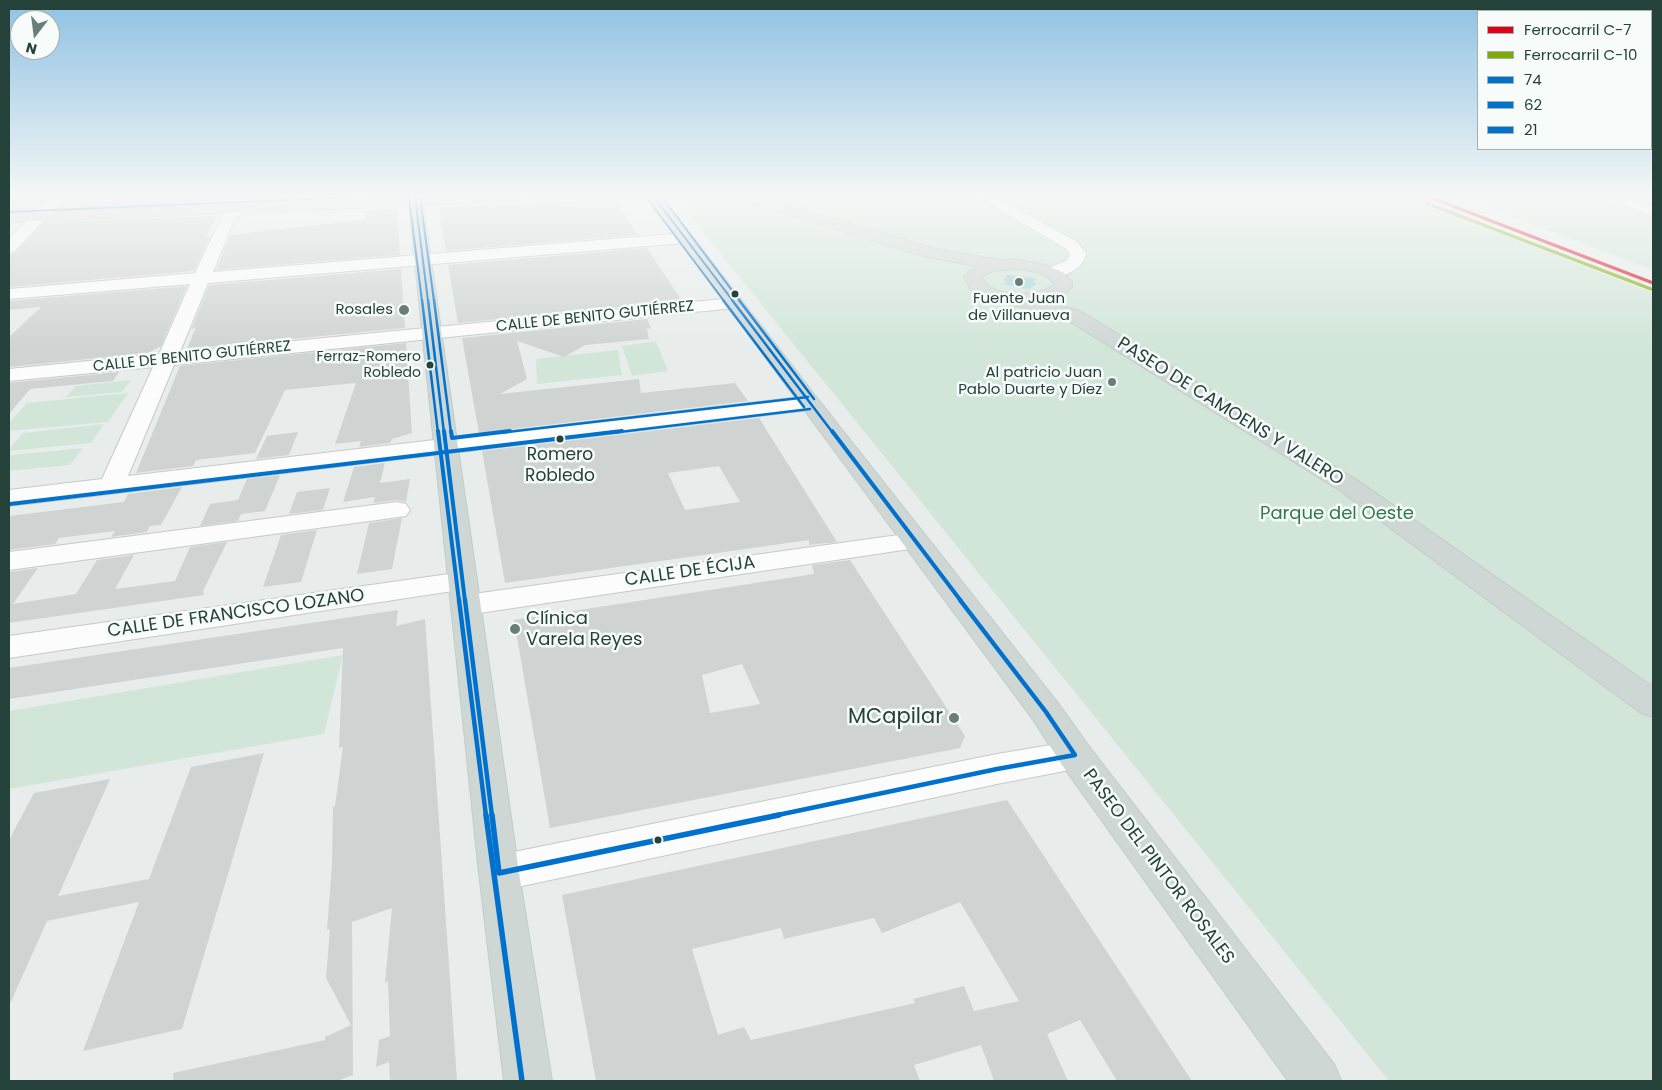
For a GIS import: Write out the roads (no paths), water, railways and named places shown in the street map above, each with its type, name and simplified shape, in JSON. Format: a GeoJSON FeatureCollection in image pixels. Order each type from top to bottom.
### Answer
{"type":"FeatureCollection","features":[{"type":"Feature","properties":{"kind":"main road"},"geometry":{"type":"LineString","coordinates":[[421,248],[499,873],[528,1081]]}},
{"type":"Feature","properties":{"kind":"main road","name":"PASEO DEL PINTOR ROSALES"},"geometry":{"type":"LineString","coordinates":[[692,248],[913,541],[1046,712],[1075,755],[1318,1081]]}},
{"type":"Feature","properties":{"kind":"main road"},"geometry":{"type":"LineString","coordinates":[[913,248],[930,253],[999,265],[1028,265],[1052,272],[1063,282],[1060,292],[1042,298],[1015,299]]}},
{"type":"Feature","properties":{"kind":"main road"},"geometry":{"type":"LineString","coordinates":[[930,253],[963,271],[978,288],[987,293],[1072,315]]}},
{"type":"Feature","properties":{"kind":"main road"},"geometry":{"type":"LineString","coordinates":[[973,282],[973,276],[978,271],[999,265]]}},
{"type":"Feature","properties":{"kind":"main road"},"geometry":{"type":"LineString","coordinates":[[1060,292],[1072,315]]}},
{"type":"Feature","properties":{"kind":"main road","name":"PASEO DE CAMOENS Y VALERO"},"geometry":{"type":"LineString","coordinates":[[1072,315],[1348,485],[1653,704]]}},
{"type":"Feature","properties":{"kind":"street"},"geometry":{"type":"LineString","coordinates":[[112,485],[215,248]]}},
{"type":"Feature","properties":{"kind":"street"},"geometry":{"type":"LineString","coordinates":[[9,294],[567,248]]}},
{"type":"Feature","properties":{"kind":"street"},"geometry":{"type":"LineString","coordinates":[[1052,272],[1074,263],[1078,259],[1078,253],[1074,248]]}},
{"type":"Feature","properties":{"kind":"street","name":"CALLE DE BENITO GUTIÉRREZ"},"geometry":{"type":"LineString","coordinates":[[9,376],[734,303]]}},
{"type":"Feature","properties":{"kind":"street"},"geometry":{"type":"LineString","coordinates":[[9,498],[808,403]]}},
{"type":"Feature","properties":{"kind":"street"},"geometry":{"type":"LineString","coordinates":[[9,561],[396,510]]}},
{"type":"Feature","properties":{"kind":"street","name":"CALLE DE ÉCIJA"},"geometry":{"type":"LineString","coordinates":[[465,593],[913,541]]}},
{"type":"Feature","properties":{"kind":"street","name":"CALLE DE FRANCISCO LOZANO"},"geometry":{"type":"LineString","coordinates":[[9,647],[465,593]]}},
{"type":"Feature","properties":{"kind":"street"},"geometry":{"type":"LineString","coordinates":[[499,873],[997,769],[1075,755]]}},
{"type":"Feature","properties":{"kind":"water","name":"Fuente Juan de Villanueva"},"geometry":{"type":"Polygon","coordinates":[[[1005,276],[1034,278],[1036,279],[1033,282],[1037,284],[1028,289],[1003,284],[1006,282],[1003,279],[1007,278],[1005,276]]]}},
{"type":"Feature","properties":{"kind":"rail line","name":"C-10"},"geometry":{"type":"LineString","coordinates":[[1543,248],[1651,289]]}},
{"type":"Feature","properties":{"kind":"rail line","name":"C-7"},"geometry":{"type":"LineString","coordinates":[[1561,248],[1653,283]]}},
{"type":"Feature","properties":{"kind":"place","name":"Fuente Juan de Villanueva"},"geometry":{"type":"Point","coordinates":[1019,282]}},
{"type":"Feature","properties":{"kind":"place","name":"Rosales"},"geometry":{"type":"Point","coordinates":[404,310]}},
{"type":"Feature","properties":{"kind":"place","name":"Ferraz-Romero Robledo"},"geometry":{"type":"Point","coordinates":[430,365]}},
{"type":"Feature","properties":{"kind":"place","name":"Al patricio Juan Pablo Duarte y Díez"},"geometry":{"type":"Point","coordinates":[1112,382]}},
{"type":"Feature","properties":{"kind":"place","name":"Romero Robledo"},"geometry":{"type":"Point","coordinates":[560,439]}},
{"type":"Feature","properties":{"kind":"place","name":"Clínica Varela Reyes"},"geometry":{"type":"Point","coordinates":[515,629]}},
{"type":"Feature","properties":{"kind":"place","name":"MCapilar"},"geometry":{"type":"Point","coordinates":[954,718]}},
{"type":"Feature","properties":{"kind":"park label","name":"Parque del Oeste"},"geometry":{"type":"Point","coordinates":[1337,514]}}]}
